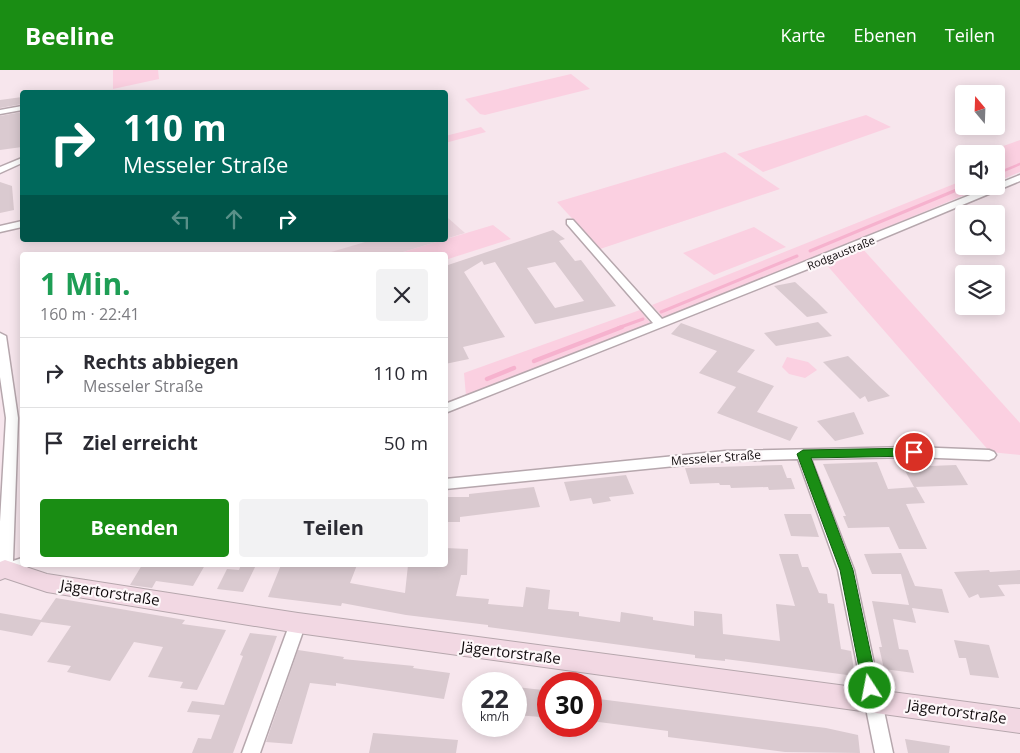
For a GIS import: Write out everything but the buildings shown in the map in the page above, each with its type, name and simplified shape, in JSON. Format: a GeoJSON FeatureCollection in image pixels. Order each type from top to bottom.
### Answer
{"type":"FeatureCollection","features":[{"type":"Feature","properties":{"kind":"street"},"geometry":{"type":"LineString","coordinates":[[0,112],[20,108]]}},
{"type":"Feature","properties":{"kind":"street"},"geometry":{"type":"LineString","coordinates":[[0,170],[20,161]]}},
{"type":"Feature","properties":{"kind":"street","name":"Rodgaustraße"},"geometry":{"type":"LineString","coordinates":[[448,408],[853,248],[1020,178]]}},
{"type":"Feature","properties":{"kind":"street"},"geometry":{"type":"LineString","coordinates":[[570,222],[660,324]]}},
{"type":"Feature","properties":{"kind":"street"},"geometry":{"type":"LineString","coordinates":[[0,229],[20,224]]}},
{"type":"Feature","properties":{"kind":"street"},"geometry":{"type":"LineString","coordinates":[[0,336],[12,418],[5,434],[9,568]]}},
{"type":"Feature","properties":{"kind":"street","name":"Messeler Straße"},"geometry":{"type":"LineString","coordinates":[[448,484],[725,456],[914,452],[989,455]]}},
{"type":"Feature","properties":{"kind":"street"},"geometry":{"type":"LineString","coordinates":[[803,454],[846,570],[884,753]]}},
{"type":"Feature","properties":{"kind":"street","name":"Jägertorstraße"},"geometry":{"type":"LineString","coordinates":[[9,568],[47,583],[298,623],[1020,721]]}},
{"type":"Feature","properties":{"kind":"street"},"geometry":{"type":"LineString","coordinates":[[251,753],[298,623]]}},
{"type":"Feature","properties":{"kind":"shaded area"},"geometry":{"type":"Polygon","coordinates":[[[113,70],[158,70],[159,79],[113,89],[113,70]]]}},
{"type":"Feature","properties":{"kind":"shaded area"},"geometry":{"type":"Polygon","coordinates":[[[571,74],[590,89],[485,115],[480,114],[465,99],[571,74]]]}},
{"type":"Feature","properties":{"kind":"shaded area"},"geometry":{"type":"Polygon","coordinates":[[[866,115],[891,127],[763,172],[737,154],[866,115]]]}},
{"type":"Feature","properties":{"kind":"shaded area"},"geometry":{"type":"Polygon","coordinates":[[[481,127],[486,132],[448,142],[448,135],[481,127]]]}},
{"type":"Feature","properties":{"kind":"shaded area"},"geometry":{"type":"Polygon","coordinates":[[[1020,140],[1020,172],[1005,178],[1005,145],[1020,140]]]}},
{"type":"Feature","properties":{"kind":"shaded area"},"geometry":{"type":"Polygon","coordinates":[[[725,152],[780,189],[600,249],[557,202],[725,152]]]}},
{"type":"Feature","properties":{"kind":"shaded area"},"geometry":{"type":"Polygon","coordinates":[[[955,184],[955,195],[964,195],[665,320],[652,305],[955,184]]]}},
{"type":"Feature","properties":{"kind":"shaded area"},"geometry":{"type":"Polygon","coordinates":[[[448,218],[465,233],[448,238],[448,218]]]}},
{"type":"Feature","properties":{"kind":"shaded area"},"geometry":{"type":"Polygon","coordinates":[[[493,225],[511,239],[448,259],[448,252],[403,252],[436,242],[448,242],[448,238],[493,225]]]}},
{"type":"Feature","properties":{"kind":"shaded area"},"geometry":{"type":"Polygon","coordinates":[[[754,227],[786,247],[714,275],[683,253],[754,227]]]}},
{"type":"Feature","properties":{"kind":"shaded area"},"geometry":{"type":"Polygon","coordinates":[[[365,242],[436,242],[403,252],[331,252],[365,242]]]}},
{"type":"Feature","properties":{"kind":"shaded area"},"geometry":{"type":"Polygon","coordinates":[[[861,247],[1020,423],[1020,455],[990,452],[825,263],[861,247]]]}},
{"type":"Feature","properties":{"kind":"shaded area"},"geometry":{"type":"Polygon","coordinates":[[[640,310],[651,324],[466,396],[464,373],[640,310]]]}},
{"type":"Feature","properties":{"kind":"shaded area"},"geometry":{"type":"Polygon","coordinates":[[[787,357],[808,362],[817,370],[805,378],[789,374],[782,367],[787,357]]]}},
{"type":"Feature","properties":{"kind":"waterway"},"geometry":{"type":"LineString","coordinates":[[1005,170],[1020,164]]}},
{"type":"Feature","properties":{"kind":"waterway"},"geometry":{"type":"LineString","coordinates":[[810,251],[955,191]]}},
{"type":"Feature","properties":{"kind":"waterway"},"geometry":{"type":"LineString","coordinates":[[661,312],[797,256]]}},
{"type":"Feature","properties":{"kind":"waterway"},"geometry":{"type":"LineString","coordinates":[[618,328],[643,319]]}},
{"type":"Feature","properties":{"kind":"waterway"},"geometry":{"type":"LineString","coordinates":[[534,361],[622,327]]}},
{"type":"Feature","properties":{"kind":"waterway"},"geometry":{"type":"LineString","coordinates":[[487,379],[514,368]]}},
{"type":"Feature","properties":{"kind":"route"},"geometry":{"type":"LineString","coordinates":[[870,688],[846,570],[803,454],[914,452]]}}]}
